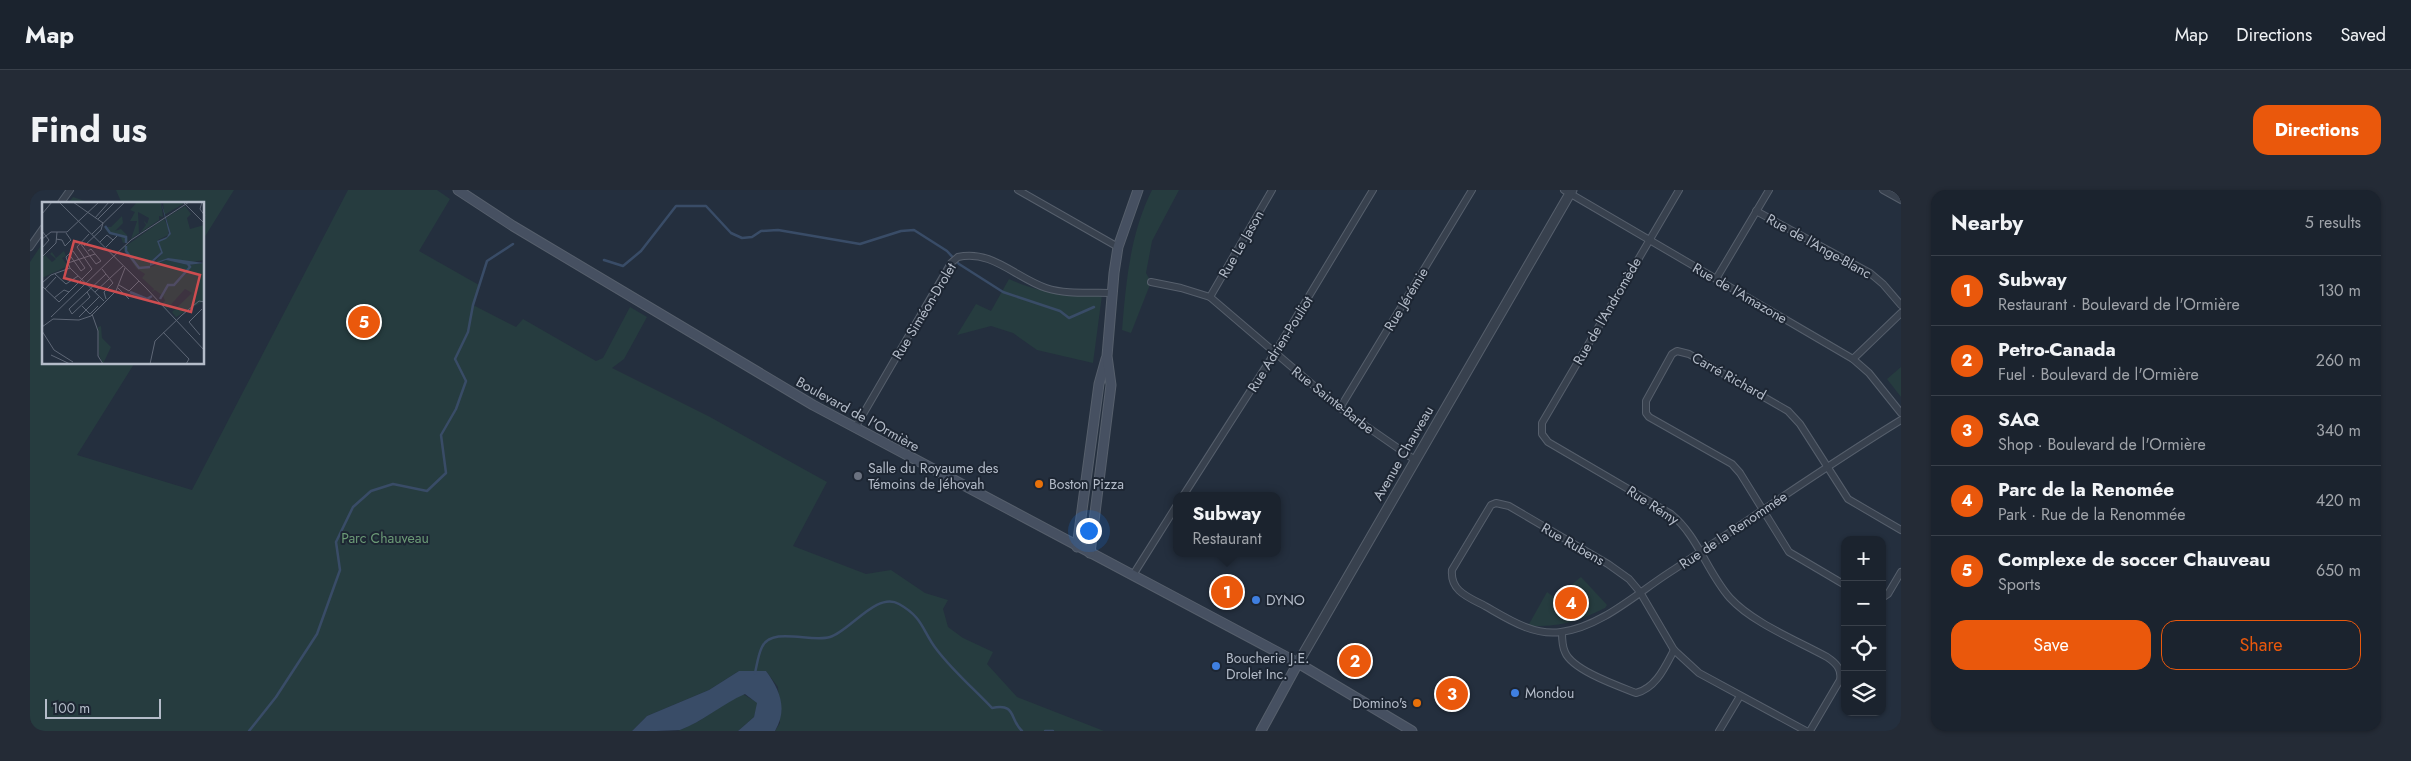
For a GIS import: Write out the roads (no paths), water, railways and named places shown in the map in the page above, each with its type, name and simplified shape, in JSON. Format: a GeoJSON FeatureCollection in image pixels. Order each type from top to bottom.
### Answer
{"type":"FeatureCollection","features":[{"type":"Feature","properties":{"kind":"main road","name":"Boulevard de l'Ormière"},"geometry":{"type":"LineString","coordinates":[[458,190],[513,226],[727,356],[855,428],[1298,663],[1412,731]]}},
{"type":"Feature","properties":{"kind":"main road"},"geometry":{"type":"LineString","coordinates":[[1077,547],[1098,384],[1107,356],[1118,247],[1138,190]]}},
{"type":"Feature","properties":{"kind":"main road"},"geometry":{"type":"LineString","coordinates":[[1090,553],[1112,385],[1107,356]]}},
{"type":"Feature","properties":{"kind":"main road","name":"Avenue Chauveau"},"geometry":{"type":"LineString","coordinates":[[1261,731],[1298,663]]}},
{"type":"Feature","properties":{"kind":"street"},"geometry":{"type":"LineString","coordinates":[[1018,190],[1118,247]]}},
{"type":"Feature","properties":{"kind":"street","name":"Rue Le Jason"},"geometry":{"type":"LineString","coordinates":[[1210,297],[1272,190]]}},
{"type":"Feature","properties":{"kind":"street","name":"Rue Adrien-Pouliot"},"geometry":{"type":"LineString","coordinates":[[1186,492],[1274,354],[1374,190]]}},
{"type":"Feature","properties":{"kind":"street","name":"Rue Jérémie"},"geometry":{"type":"LineString","coordinates":[[1340,408],[1472,190]]}},
{"type":"Feature","properties":{"kind":"street","name":"Rue de l'Andromède"},"geometry":{"type":"LineString","coordinates":[[1542,434],[1542,422],[1679,190]]}},
{"type":"Feature","properties":{"kind":"street"},"geometry":{"type":"LineString","coordinates":[[1716,279],[1770,190]]}},
{"type":"Feature","properties":{"kind":"street"},"geometry":{"type":"LineString","coordinates":[[1883,190],[1901,200]]}},
{"type":"Feature","properties":{"kind":"street","name":"Rue de l'Amazone"},"geometry":{"type":"LineString","coordinates":[[1568,191],[1649,241],[1853,359],[1869,373],[1901,413]]}},
{"type":"Feature","properties":{"kind":"street","name":"Avenue Chauveau"},"geometry":{"type":"LineString","coordinates":[[1298,663],[1568,191]]}},
{"type":"Feature","properties":{"kind":"street","name":"Rue de l'Ange-Blanc"},"geometry":{"type":"LineString","coordinates":[[1756,211],[1870,274],[1883,284],[1901,305]]}},
{"type":"Feature","properties":{"kind":"street"},"geometry":{"type":"LineString","coordinates":[[30,246],[42,230]]}},
{"type":"Feature","properties":{"kind":"street","name":"Rue Siméon-Drolet"},"geometry":{"type":"LineString","coordinates":[[855,428],[951,263],[958,257],[980,255],[1046,288],[1061,292],[1112,293]]}},
{"type":"Feature","properties":{"kind":"street","name":"Rue Sainte-Barbe"},"geometry":{"type":"LineString","coordinates":[[1151,282],[1181,288],[1210,297],[1232,314],[1274,354],[1340,408],[1415,460]]}},
{"type":"Feature","properties":{"kind":"street"},"geometry":{"type":"LineString","coordinates":[[1853,359],[1901,313]]}},
{"type":"Feature","properties":{"kind":"street","name":"Carré Richard"},"geometry":{"type":"LineString","coordinates":[[1763,510],[1740,473],[1732,464],[1649,417],[1646,413],[1646,401],[1672,354],[1683,351],[1788,410],[1800,424],[1827,467]]}},
{"type":"Feature","properties":{"kind":"street","name":"Rue de la Renommée"},"geometry":{"type":"LineString","coordinates":[[1562,632],[1592,623],[1901,420]]}},
{"type":"Feature","properties":{"kind":"street","name":"Rue Rémy"},"geometry":{"type":"LineString","coordinates":[[1542,434],[1548,442],[1682,522],[1726,592],[1746,613],[1827,657],[1838,666],[1841,673],[1840,680],[1810,731]]}},
{"type":"Feature","properties":{"kind":"street"},"geometry":{"type":"LineString","coordinates":[[1827,467],[1848,499],[1901,530]]}},
{"type":"Feature","properties":{"kind":"street","name":"Rue Rubens"},"geometry":{"type":"LineString","coordinates":[[1562,632],[1546,633],[1518,624],[1455,587],[1452,581],[1452,570],[1491,505],[1496,503],[1509,506],[1600,559],[1630,579],[1640,592],[1674,650],[1699,672],[1806,731]]}},
{"type":"Feature","properties":{"kind":"street"},"geometry":{"type":"LineString","coordinates":[[1763,510],[1789,552],[1841,583]]}},
{"type":"Feature","properties":{"kind":"street"},"geometry":{"type":"LineString","coordinates":[[1133,575],[1173,511]]}},
{"type":"Feature","properties":{"kind":"street"},"geometry":{"type":"LineString","coordinates":[[1886,595],[1901,572]]}},
{"type":"Feature","properties":{"kind":"street"},"geometry":{"type":"LineString","coordinates":[[1562,632],[1565,652],[1570,660],[1585,670],[1636,692],[1650,687],[1674,650]]}},
{"type":"Feature","properties":{"kind":"street"},"geometry":{"type":"LineString","coordinates":[[1719,731],[1740,696]]}},
{"type":"Feature","properties":{"kind":"water"},"geometry":{"type":"Polygon","coordinates":[[[739,671],[766,671],[771,678],[781,700],[782,707],[779,723],[775,731],[738,731],[754,717],[757,703],[745,694],[680,730],[632,731],[647,716],[709,690],[739,671]]]}},
{"type":"Feature","properties":{"kind":"waterway"},"geometry":{"type":"LineString","coordinates":[[604,260],[623,266],[641,251],[676,206],[706,206],[731,233],[742,238],[752,237],[761,231],[778,230],[860,244],[901,231],[914,230],[947,251],[959,264],[1003,292],[1060,311],[1069,318],[1094,307]]}},
{"type":"Feature","properties":{"kind":"waterway"},"geometry":{"type":"LineString","coordinates":[[249,731],[276,697],[317,634],[340,570],[336,542],[353,507],[371,491],[393,484],[427,491],[446,473],[441,435],[456,409],[466,381],[455,359],[468,332],[473,305],[487,261],[513,244]]}},
{"type":"Feature","properties":{"kind":"waterway"},"geometry":{"type":"LineString","coordinates":[[755,673],[762,647],[774,637],[830,637],[873,607],[891,601],[913,614],[937,650],[950,665],[992,708],[1000,707],[1009,710],[1022,731]]}},
{"type":"Feature","properties":{"kind":"waterway"},"geometry":{"type":"LineString","coordinates":[[1045,731],[1053,731]]}},
{"type":"Feature","properties":{"kind":"place","name":"Complexe de soccer Chauveau"},"geometry":{"type":"Point","coordinates":[364,322]}},
{"type":"Feature","properties":{"kind":"place","name":"Salle du Royaume des Témoins de Jéhovah"},"geometry":{"type":"Point","coordinates":[858,476]}},
{"type":"Feature","properties":{"kind":"place","name":"Boston Pizza"},"geometry":{"type":"Point","coordinates":[1039,484]}},
{"type":"Feature","properties":{"kind":"place","name":"Subway"},"geometry":{"type":"Point","coordinates":[1227,592]}},
{"type":"Feature","properties":{"kind":"place","name":"DYNO"},"geometry":{"type":"Point","coordinates":[1256,600]}},
{"type":"Feature","properties":{"kind":"place","name":"Parc de la Renomée"},"geometry":{"type":"Point","coordinates":[1571,603]}},
{"type":"Feature","properties":{"kind":"place","name":"Petro-Canada"},"geometry":{"type":"Point","coordinates":[1355,661]}},
{"type":"Feature","properties":{"kind":"place","name":"Boucherie J.E. Drolet Inc."},"geometry":{"type":"Point","coordinates":[1216,666]}},
{"type":"Feature","properties":{"kind":"place","name":"Mondou"},"geometry":{"type":"Point","coordinates":[1515,693]}},
{"type":"Feature","properties":{"kind":"place","name":"SAQ"},"geometry":{"type":"Point","coordinates":[1452,694]}},
{"type":"Feature","properties":{"kind":"place","name":"Domino's"},"geometry":{"type":"Point","coordinates":[1417,703]}},
{"type":"Feature","properties":{"kind":"park label","name":"Parc Chauveau"},"geometry":{"type":"Point","coordinates":[385,538]}}]}
